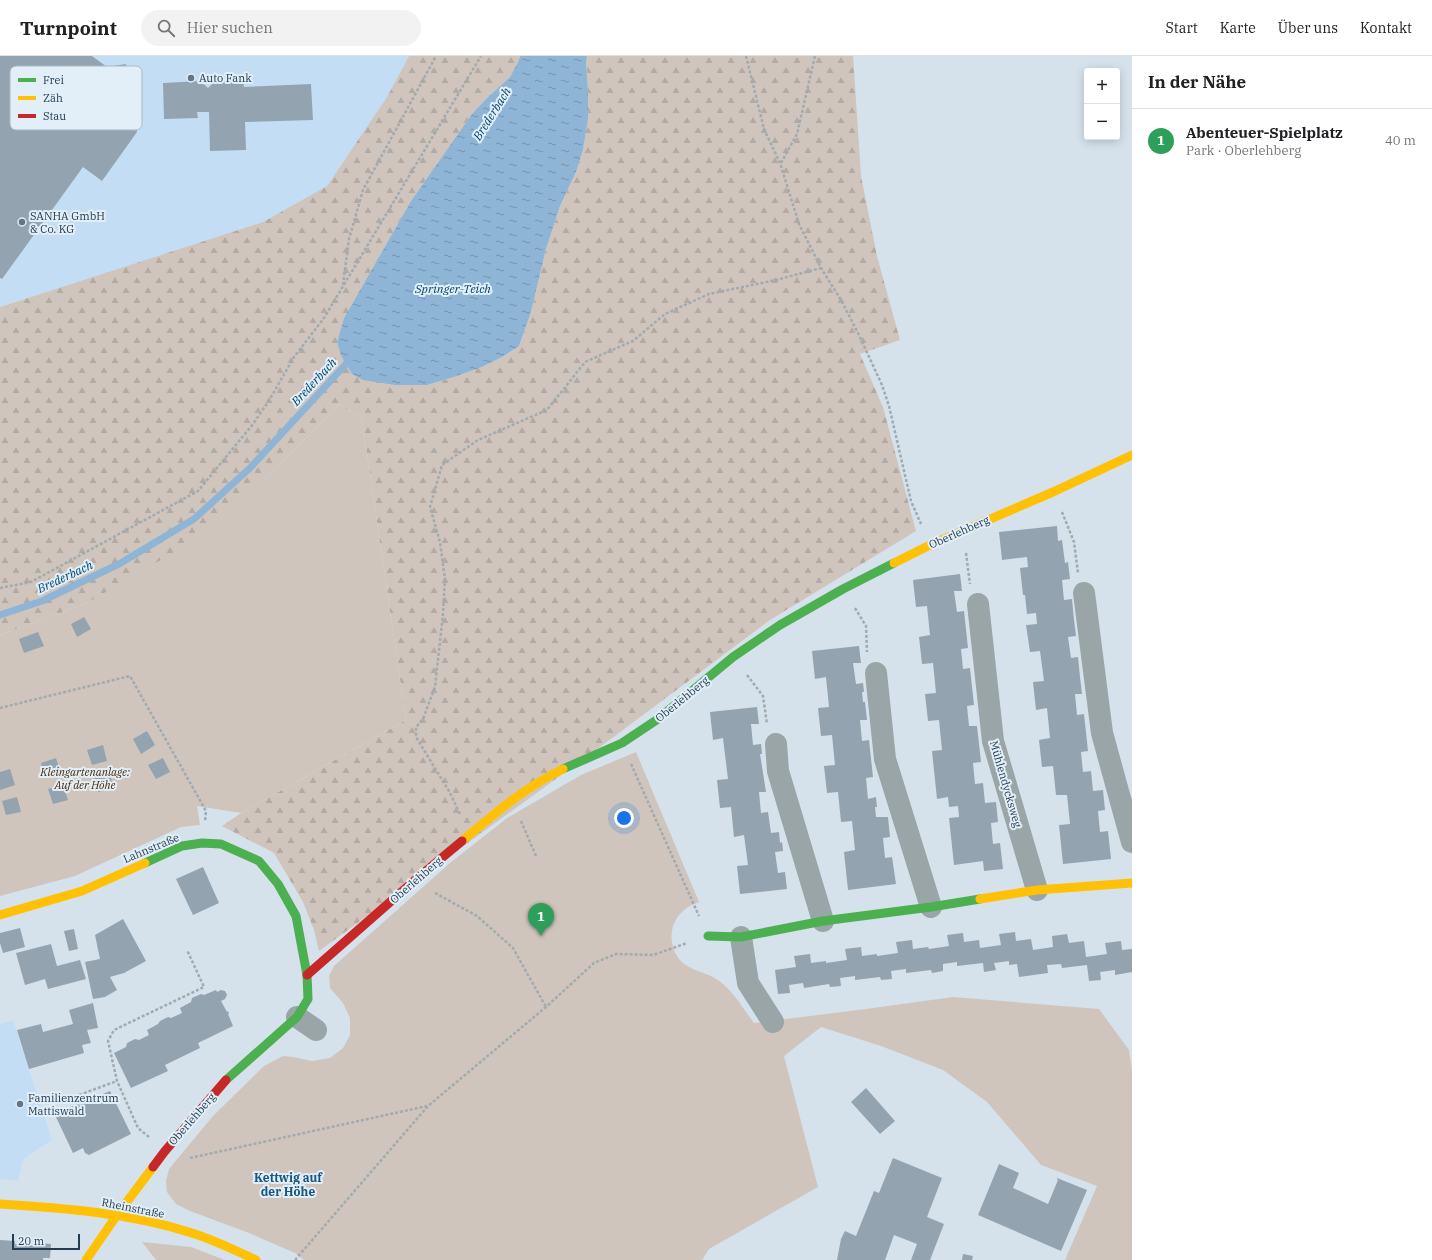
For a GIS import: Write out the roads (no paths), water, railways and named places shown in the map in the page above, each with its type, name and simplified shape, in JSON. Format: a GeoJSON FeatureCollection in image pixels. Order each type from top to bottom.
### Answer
{"type":"FeatureCollection","features":[{"type":"Feature","properties":{"kind":"street","name":"Oberlehberg"},"geometry":{"type":"LineString","coordinates":[[86,1260],[117,1215],[165,1151],[227,1079],[297,1018],[308,999],[307,975],[414,881],[510,801],[544,778],[622,743],[658,719],[733,657],[780,625],[843,589],[958,532],[1053,492],[1132,455]]}},
{"type":"Feature","properties":{"kind":"street"},"geometry":{"type":"LineString","coordinates":[[1084,592],[1102,733],[1132,842]]}},
{"type":"Feature","properties":{"kind":"street","name":"Mühlendycksweg"},"geometry":{"type":"LineString","coordinates":[[978,604],[993,741],[1037,890]]}},
{"type":"Feature","properties":{"kind":"street"},"geometry":{"type":"LineString","coordinates":[[876,673],[885,759],[931,907]]}},
{"type":"Feature","properties":{"kind":"street"},"geometry":{"type":"LineString","coordinates":[[776,744],[778,771],[822,921]]}},
{"type":"Feature","properties":{"kind":"street","name":"Lahnstraße"},"geometry":{"type":"LineString","coordinates":[[0,915],[82,891],[182,846],[202,843],[220,844],[259,861],[278,884],[296,916],[307,975]]}},
{"type":"Feature","properties":{"kind":"street"},"geometry":{"type":"LineString","coordinates":[[708,936],[741,937],[822,921],[931,907],[1037,890],[1132,883]]}},
{"type":"Feature","properties":{"kind":"street"},"geometry":{"type":"LineString","coordinates":[[741,937],[748,983],[773,1022]]}},
{"type":"Feature","properties":{"kind":"street"},"geometry":{"type":"LineString","coordinates":[[297,1018],[316,1030]]}},
{"type":"Feature","properties":{"kind":"street","name":"Rheinstraße"},"geometry":{"type":"LineString","coordinates":[[0,1204],[117,1215],[184,1230],[256,1260]]}},
{"type":"Feature","properties":{"kind":"water","name":"Springer-Teich"},"geometry":{"type":"Polygon","coordinates":[[[520,56],[587,56],[588,119],[583,150],[576,172],[560,206],[546,249],[531,312],[519,346],[504,356],[482,367],[427,385],[395,385],[363,380],[352,374],[341,356],[337,342],[344,318],[411,201],[472,114],[510,77],[520,56]]]}},
{"type":"Feature","properties":{"kind":"waterway","name":"Brederbach"},"geometry":{"type":"LineString","coordinates":[[0,615],[42,601],[119,564],[194,519],[250,468],[346,364],[350,357]]}},
{"type":"Feature","properties":{"kind":"place","name":"Auto Fank"},"geometry":{"type":"Point","coordinates":[191,78]}},
{"type":"Feature","properties":{"kind":"place","name":"SANHA GmbH & Co. KG"},"geometry":{"type":"Point","coordinates":[22,222]}},
{"type":"Feature","properties":{"kind":"place","name":"Abenteuer-Spielplatz"},"geometry":{"type":"Point","coordinates":[541,936]}},
{"type":"Feature","properties":{"kind":"place","name":"Familienzentrum Mattiswald"},"geometry":{"type":"Point","coordinates":[20,1104]}},
{"type":"Feature","properties":{"kind":"district","name":"Kettwig auf der Höhe"},"geometry":{"type":"Point","coordinates":[288,1185]}},
{"type":"Feature","properties":{"kind":"park label","name":"Kleingartenanlage: Auf der Höhe"},"geometry":{"type":"Point","coordinates":[85,778]}}]}
